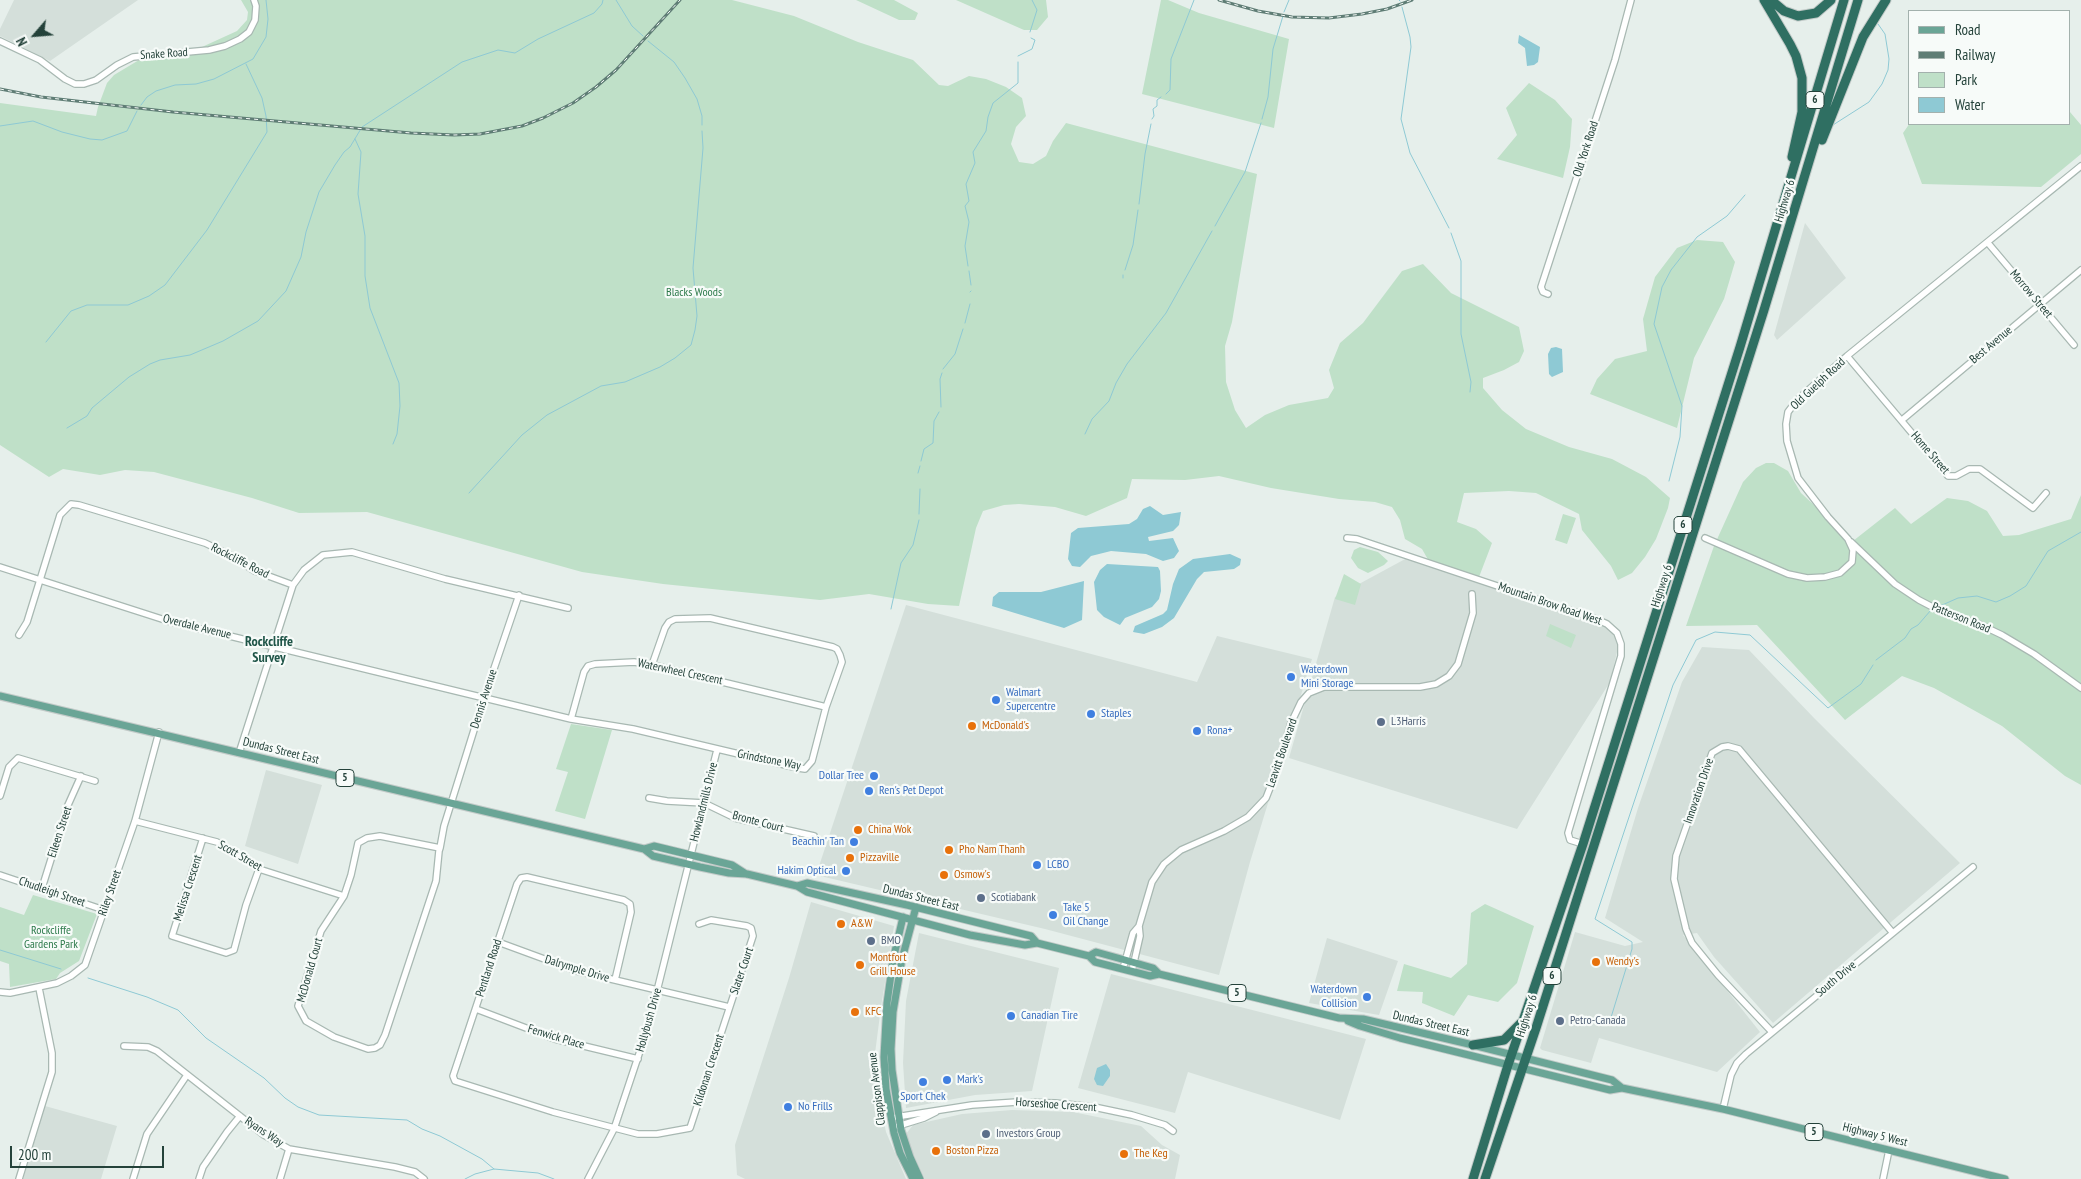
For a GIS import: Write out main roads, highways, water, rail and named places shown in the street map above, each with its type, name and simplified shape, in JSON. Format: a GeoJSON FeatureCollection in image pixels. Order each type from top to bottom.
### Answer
{"type":"FeatureCollection","features":[{"type":"Feature","properties":{"kind":"highway"},"geometry":{"type":"LineString","coordinates":[[1764,0],[1790,44],[1802,78],[1803,91],[1800,125],[1787,177],[1785,199]]}},
{"type":"Feature","properties":{"kind":"highway"},"geometry":{"type":"LineString","coordinates":[[1771,0],[1784,11],[1798,16],[1816,13],[1831,0]]}},
{"type":"Feature","properties":{"kind":"highway","name":"Highway 6"},"geometry":{"type":"LineString","coordinates":[[1473,1179],[1508,1065],[1579,856],[1785,199],[1844,0]]}},
{"type":"Feature","properties":{"kind":"highway","name":"Highway 6"},"geometry":{"type":"LineString","coordinates":[[1485,1179],[1523,1069],[1799,197],[1858,0]]}},
{"type":"Feature","properties":{"kind":"highway"},"geometry":{"type":"LineString","coordinates":[[1799,197],[1863,37],[1886,0]]}},
{"type":"Feature","properties":{"kind":"highway"},"geometry":{"type":"LineString","coordinates":[[1473,1045],[1504,1040],[1524,1019]]}},
{"type":"Feature","properties":{"kind":"main road","name":"Dundas Street East"},"geometry":{"type":"LineString","coordinates":[[0,696],[159,732],[239,753],[644,849],[653,856],[729,874],[747,874],[797,886],[807,892],[970,935],[1025,946],[1037,943],[1089,956],[1095,962],[1150,976],[1158,974],[1346,1019],[1363,1020],[1512,1055]]}},
{"type":"Feature","properties":{"kind":"main road","name":"Dundas Street East"},"geometry":{"type":"LineString","coordinates":[[644,849],[654,846],[732,865],[747,874]]}},
{"type":"Feature","properties":{"kind":"main road","name":"Dundas Street East"},"geometry":{"type":"LineString","coordinates":[[797,886],[807,883],[907,905],[1031,936],[1037,943]]}},
{"type":"Feature","properties":{"kind":"main road","name":"Clappison Avenue"},"geometry":{"type":"LineString","coordinates":[[895,1118],[892,1030],[902,959],[916,908]]}},
{"type":"Feature","properties":{"kind":"main road","name":"Clappison Avenue"},"geometry":{"type":"LineString","coordinates":[[903,917],[893,960],[884,1025],[885,1078],[897,1126],[920,1179]]}},
{"type":"Feature","properties":{"kind":"main road","name":"Dundas Street East"},"geometry":{"type":"LineString","coordinates":[[1089,956],[1096,952],[1153,968],[1158,974]]}},
{"type":"Feature","properties":{"kind":"main road","name":"Dundas Street East"},"geometry":{"type":"LineString","coordinates":[[1346,1019],[1360,1026],[1400,1038],[1508,1065]]}},
{"type":"Feature","properties":{"kind":"main road","name":"5"},"geometry":{"type":"LineString","coordinates":[[1512,1055],[1526,1059]]}},
{"type":"Feature","properties":{"kind":"main road","name":"Highway 5 West"},"geometry":{"type":"LineString","coordinates":[[1526,1059],[1612,1080],[1622,1088]]}},
{"type":"Feature","properties":{"kind":"main road","name":"5"},"geometry":{"type":"LineString","coordinates":[[1508,1065],[1523,1069]]}},
{"type":"Feature","properties":{"kind":"main road","name":"Highway 5 West"},"geometry":{"type":"LineString","coordinates":[[1523,1069],[1610,1090],[1622,1088],[1723,1109],[2005,1179]]}},
{"type":"Feature","properties":{"kind":"main road","name":"Clappison Avenue"},"geometry":{"type":"LineString","coordinates":[[897,1126],[896,1142],[912,1179]]}},
{"type":"Feature","properties":{"kind":"water"},"geometry":{"type":"Polygon","coordinates":[[[1519,35],[1540,47],[1538,62],[1534,65],[1527,66],[1525,48],[1518,43],[1519,35]]]}},
{"type":"Feature","properties":{"kind":"water"},"geometry":{"type":"Polygon","coordinates":[[[1551,348],[1562,349],[1563,372],[1552,377],[1549,374],[1548,354],[1551,348]]]}},
{"type":"Feature","properties":{"kind":"water"},"geometry":{"type":"Polygon","coordinates":[[[1150,506],[1163,515],[1181,512],[1179,525],[1173,531],[1148,537],[1149,541],[1173,538],[1179,551],[1174,558],[1163,561],[1146,554],[1111,551],[1091,556],[1080,567],[1072,566],[1068,559],[1071,533],[1078,528],[1129,524],[1137,519],[1143,509],[1150,506]]]}},
{"type":"Feature","properties":{"kind":"water"},"geometry":{"type":"Polygon","coordinates":[[[1230,554],[1241,559],[1240,565],[1234,569],[1204,572],[1197,579],[1174,618],[1162,627],[1144,634],[1133,632],[1135,626],[1163,614],[1167,610],[1173,584],[1179,569],[1193,559],[1230,554]]]}},
{"type":"Feature","properties":{"kind":"water"},"geometry":{"type":"Polygon","coordinates":[[[1107,564],[1158,567],[1161,591],[1159,599],[1152,607],[1125,618],[1120,625],[1104,617],[1097,610],[1094,582],[1100,570],[1107,564]]]}},
{"type":"Feature","properties":{"kind":"water"},"geometry":{"type":"Polygon","coordinates":[[[1084,581],[1082,620],[1064,628],[992,606],[993,597],[999,592],[1041,592],[1084,581]]]}},
{"type":"Feature","properties":{"kind":"water"},"geometry":{"type":"Polygon","coordinates":[[[1106,1064],[1110,1070],[1110,1076],[1103,1086],[1097,1085],[1094,1079],[1097,1068],[1106,1064]]]}},
{"type":"Feature","properties":{"kind":"waterway"},"geometry":{"type":"LineString","coordinates":[[141,105],[147,97],[156,91],[175,85],[196,84],[214,79],[253,59],[266,37],[268,19],[266,0]]}},
{"type":"Feature","properties":{"kind":"waterway"},"geometry":{"type":"LineString","coordinates":[[67,428],[87,416],[92,408],[129,377],[150,364],[160,360],[190,355],[223,341],[258,321],[286,291],[301,257],[306,232],[319,192],[335,165],[350,147],[362,127],[462,62],[498,50],[515,53],[538,39],[594,13],[603,0]]}},
{"type":"Feature","properties":{"kind":"waterway"},"geometry":{"type":"LineString","coordinates":[[616,0],[632,26],[643,36]]}},
{"type":"Feature","properties":{"kind":"waterway"},"geometry":{"type":"LineString","coordinates":[[1030,32],[1037,10],[1032,0]]}},
{"type":"Feature","properties":{"kind":"waterway"},"geometry":{"type":"LineString","coordinates":[[1166,94],[1170,90],[1171,59],[1194,0]]}},
{"type":"Feature","properties":{"kind":"waterway"},"geometry":{"type":"LineString","coordinates":[[1284,12],[1289,0]]}},
{"type":"Feature","properties":{"kind":"waterway"},"geometry":{"type":"LineString","coordinates":[[1402,7],[1411,47],[1401,119],[1410,153],[1449,228]]}},
{"type":"Feature","properties":{"kind":"waterway"},"geometry":{"type":"LineString","coordinates":[[1262,119],[1268,97],[1273,49],[1283,16]]}},
{"type":"Feature","properties":{"kind":"waterway"},"geometry":{"type":"LineString","coordinates":[[1833,125],[1869,102],[1882,84],[1888,70],[1889,59],[1885,34],[1878,24]]}},
{"type":"Feature","properties":{"kind":"waterway"},"geometry":{"type":"LineString","coordinates":[[1018,56],[1032,49],[1035,40],[1031,38]]}},
{"type":"Feature","properties":{"kind":"waterway"},"geometry":{"type":"LineString","coordinates":[[648,41],[674,62],[685,78],[697,99],[702,116],[702,125]]}},
{"type":"Feature","properties":{"kind":"waterway"},"geometry":{"type":"LineString","coordinates":[[968,266],[965,246],[969,222],[965,206],[969,201],[966,184],[975,163],[973,152],[986,131],[993,103],[1018,83],[1018,62]]}},
{"type":"Feature","properties":{"kind":"waterway"},"geometry":{"type":"LineString","coordinates":[[46,342],[71,311],[87,305],[128,305],[149,296],[165,285],[207,230],[267,132],[262,98],[246,64]]}},
{"type":"Feature","properties":{"kind":"waterway"},"geometry":{"type":"LineString","coordinates":[[1152,119],[1154,116],[1153,109],[1157,106],[1157,100],[1161,97]]}},
{"type":"Feature","properties":{"kind":"waterway"},"geometry":{"type":"LineString","coordinates":[[0,126],[33,121],[62,132],[102,140],[127,131],[137,111]]}},
{"type":"Feature","properties":{"kind":"waterway"},"geometry":{"type":"LineString","coordinates":[[1215,226],[1245,172],[1261,123]]}},
{"type":"Feature","properties":{"kind":"waterway"},"geometry":{"type":"LineString","coordinates":[[1139,204],[1151,124]]}},
{"type":"Feature","properties":{"kind":"waterway"},"geometry":{"type":"LineString","coordinates":[[469,493],[522,435],[547,415],[601,386],[625,382],[660,367],[691,345],[697,316],[693,268],[703,148],[702,131]]}},
{"type":"Feature","properties":{"kind":"waterway"},"geometry":{"type":"LineString","coordinates":[[355,139],[361,152],[358,194],[365,236],[365,276],[370,308],[399,383],[400,406],[397,434],[393,444]]}},
{"type":"Feature","properties":{"kind":"waterway"},"geometry":{"type":"LineString","coordinates":[[1669,481],[1680,437],[1682,406],[1654,324],[1662,287],[1671,270],[1697,237],[1727,216],[1745,195]]}},
{"type":"Feature","properties":{"kind":"waterway"},"geometry":{"type":"LineString","coordinates":[[1125,270],[1133,245],[1138,210]]}},
{"type":"Feature","properties":{"kind":"waterway"},"geometry":{"type":"LineString","coordinates":[[1085,434],[1092,419],[1109,401],[1116,383],[1127,364],[1166,313],[1212,231]]}},
{"type":"Feature","properties":{"kind":"waterway"},"geometry":{"type":"LineString","coordinates":[[1451,233],[1461,261],[1461,334],[1471,382],[1470,392]]}},
{"type":"Feature","properties":{"kind":"waterway"},"geometry":{"type":"LineString","coordinates":[[969,271],[971,285]]}},
{"type":"Feature","properties":{"kind":"waterway"},"geometry":{"type":"LineString","coordinates":[[965,323],[970,304]]}},
{"type":"Feature","properties":{"kind":"waterway"},"geometry":{"type":"LineString","coordinates":[[943,369],[955,354],[963,329]]}},
{"type":"Feature","properties":{"kind":"waterway"},"geometry":{"type":"LineString","coordinates":[[941,407],[940,379],[942,373]]}},
{"type":"Feature","properties":{"kind":"waterway"},"geometry":{"type":"LineString","coordinates":[[921,461],[924,449],[933,443],[934,421],[939,412]]}},
{"type":"Feature","properties":{"kind":"waterway"},"geometry":{"type":"LineString","coordinates":[[918,473],[920,466]]}},
{"type":"Feature","properties":{"kind":"waterway"},"geometry":{"type":"LineString","coordinates":[[919,514],[920,489]]}},
{"type":"Feature","properties":{"kind":"waterway"},"geometry":{"type":"LineString","coordinates":[[891,609],[901,563],[913,545],[919,520]]}},
{"type":"Feature","properties":{"kind":"waterway"},"geometry":{"type":"LineString","coordinates":[[1940,606],[1958,598],[1977,596],[1996,602],[2010,596],[2026,586],[2048,551],[2081,532]]}},
{"type":"Feature","properties":{"kind":"waterway"},"geometry":{"type":"LineString","coordinates":[[1876,660],[1905,638],[1911,629],[1918,625],[1931,610]]}},
{"type":"Feature","properties":{"kind":"waterway"},"geometry":{"type":"LineString","coordinates":[[1609,1024],[1632,949],[1632,942],[1595,919],[1673,685],[1696,640],[1715,632],[1750,635],[1828,708],[1861,684],[1873,665]]}},
{"type":"Feature","properties":{"kind":"waterway"},"geometry":{"type":"LineString","coordinates":[[0,950],[61,969]]}},
{"type":"Feature","properties":{"kind":"waterway"},"geometry":{"type":"LineString","coordinates":[[88,978],[147,997],[178,1010],[206,1038],[264,1078],[285,1098],[298,1107],[319,1115],[407,1120],[482,1159],[494,1169]]}},
{"type":"Feature","properties":{"kind":"waterway"},"geometry":{"type":"LineString","coordinates":[[465,1179],[494,1169],[538,1173],[554,1179]]}},
{"type":"Feature","properties":{"kind":"railway"},"geometry":{"type":"LineString","coordinates":[[0,89],[41,97],[173,112],[411,133],[480,134],[522,126],[573,103],[616,70],[680,0]]}},
{"type":"Feature","properties":{"kind":"railway"},"geometry":{"type":"LineString","coordinates":[[1219,0],[1258,11],[1292,17],[1329,18],[1387,9],[1412,0]]}},
{"type":"Feature","properties":{"kind":"place","name":"Waterdown Mini Storage"},"geometry":{"type":"Point","coordinates":[1291,677]}},
{"type":"Feature","properties":{"kind":"place","name":"Walmart Supercentre"},"geometry":{"type":"Point","coordinates":[996,700]}},
{"type":"Feature","properties":{"kind":"place","name":"Staples"},"geometry":{"type":"Point","coordinates":[1091,714]}},
{"type":"Feature","properties":{"kind":"place","name":"L3Harris"},"geometry":{"type":"Point","coordinates":[1381,722]}},
{"type":"Feature","properties":{"kind":"place","name":"McDonald's"},"geometry":{"type":"Point","coordinates":[972,726]}},
{"type":"Feature","properties":{"kind":"place","name":"Rona+"},"geometry":{"type":"Point","coordinates":[1197,731]}},
{"type":"Feature","properties":{"kind":"place","name":"Dollar Tree"},"geometry":{"type":"Point","coordinates":[874,776]}},
{"type":"Feature","properties":{"kind":"place","name":"Ren's Pet Depot"},"geometry":{"type":"Point","coordinates":[869,791]}},
{"type":"Feature","properties":{"kind":"place","name":"China Wok"},"geometry":{"type":"Point","coordinates":[858,830]}},
{"type":"Feature","properties":{"kind":"place","name":"Beachin' Tan"},"geometry":{"type":"Point","coordinates":[854,842]}},
{"type":"Feature","properties":{"kind":"place","name":"Pho Nam Thanh"},"geometry":{"type":"Point","coordinates":[949,850]}},
{"type":"Feature","properties":{"kind":"place","name":"Pizzaville"},"geometry":{"type":"Point","coordinates":[850,858]}},
{"type":"Feature","properties":{"kind":"place","name":"LCBO"},"geometry":{"type":"Point","coordinates":[1037,865]}},
{"type":"Feature","properties":{"kind":"place","name":"Hakim Optical"},"geometry":{"type":"Point","coordinates":[846,871]}},
{"type":"Feature","properties":{"kind":"place","name":"Osmow's"},"geometry":{"type":"Point","coordinates":[944,875]}},
{"type":"Feature","properties":{"kind":"place","name":"Scotiabank"},"geometry":{"type":"Point","coordinates":[981,898]}},
{"type":"Feature","properties":{"kind":"place","name":"Take 5 Oil Change"},"geometry":{"type":"Point","coordinates":[1053,915]}},
{"type":"Feature","properties":{"kind":"place","name":"A&W"},"geometry":{"type":"Point","coordinates":[841,924]}},
{"type":"Feature","properties":{"kind":"place","name":"BMO"},"geometry":{"type":"Point","coordinates":[871,941]}},
{"type":"Feature","properties":{"kind":"place","name":"Wendy's"},"geometry":{"type":"Point","coordinates":[1596,962]}},
{"type":"Feature","properties":{"kind":"place","name":"Montfort Grill House"},"geometry":{"type":"Point","coordinates":[860,965]}},
{"type":"Feature","properties":{"kind":"place","name":"Waterdown Collision"},"geometry":{"type":"Point","coordinates":[1367,997]}},
{"type":"Feature","properties":{"kind":"place","name":"KFC"},"geometry":{"type":"Point","coordinates":[855,1012]}},
{"type":"Feature","properties":{"kind":"place","name":"Canadian Tire"},"geometry":{"type":"Point","coordinates":[1011,1016]}},
{"type":"Feature","properties":{"kind":"place","name":"Petro-Canada"},"geometry":{"type":"Point","coordinates":[1560,1021]}},
{"type":"Feature","properties":{"kind":"place","name":"Mark's"},"geometry":{"type":"Point","coordinates":[947,1080]}},
{"type":"Feature","properties":{"kind":"place","name":"Sport Chek"},"geometry":{"type":"Point","coordinates":[923,1082]}},
{"type":"Feature","properties":{"kind":"place","name":"No Frills"},"geometry":{"type":"Point","coordinates":[788,1107]}},
{"type":"Feature","properties":{"kind":"place","name":"Investors Group"},"geometry":{"type":"Point","coordinates":[986,1134]}},
{"type":"Feature","properties":{"kind":"place","name":"Boston Pizza"},"geometry":{"type":"Point","coordinates":[936,1151]}},
{"type":"Feature","properties":{"kind":"place","name":"The Keg"},"geometry":{"type":"Point","coordinates":[1124,1154]}},
{"type":"Feature","properties":{"kind":"district","name":"Rockcliffe Survey"},"geometry":{"type":"Point","coordinates":[269,650]}},
{"type":"Feature","properties":{"kind":"park label","name":"Blacks Woods"},"geometry":{"type":"Point","coordinates":[694,293]}},
{"type":"Feature","properties":{"kind":"park label","name":"Rockcliffe Gardens Park"},"geometry":{"type":"Point","coordinates":[51,938]}}]}
